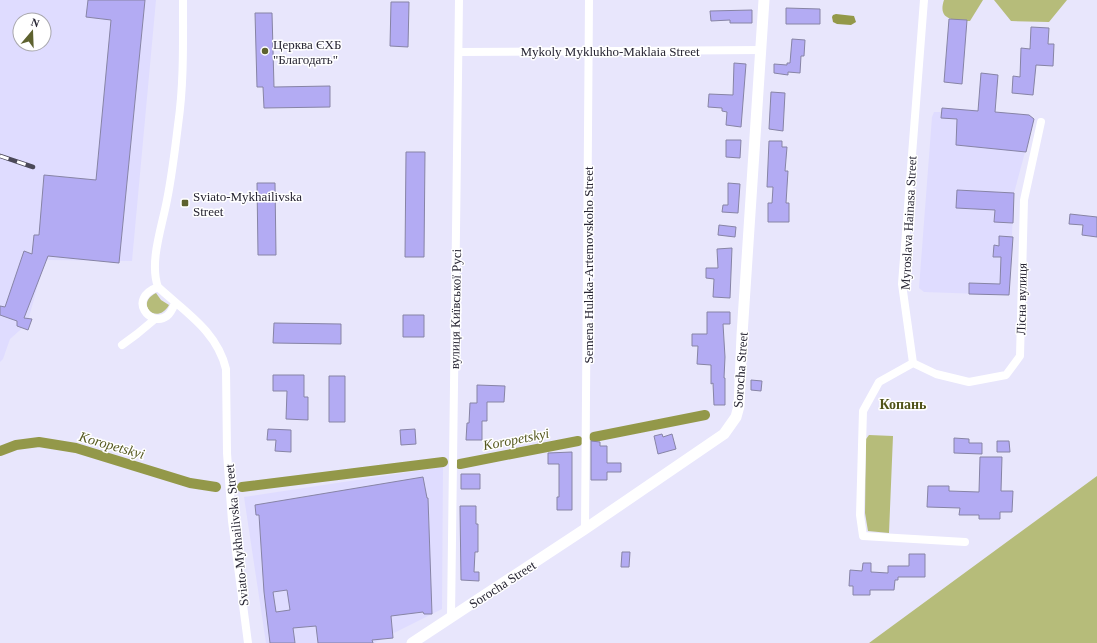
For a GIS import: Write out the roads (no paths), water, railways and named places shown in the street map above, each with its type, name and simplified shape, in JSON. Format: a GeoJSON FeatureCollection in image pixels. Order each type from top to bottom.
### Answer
{"type":"FeatureCollection","features":[{"type":"Feature","properties":{"kind":"main road","name":"Sorocha Street"},"geometry":{"type":"LineString","coordinates":[[412,643],[585,529],[724,434],[736,417],[739,406],[742,335],[764,0]]}},
{"type":"Feature","properties":{"kind":"street"},"geometry":{"type":"LineString","coordinates":[[158,287],[148,291],[143,299],[143,307],[151,317],[164,318],[176,303],[158,287],[154,269],[170,180],[181,101],[183,0]]}},
{"type":"Feature","properties":{"kind":"street","name":"вулиця Київської Русі"},"geometry":{"type":"LineString","coordinates":[[451,617],[459,0]]}},
{"type":"Feature","properties":{"kind":"street","name":"Semena Hulaka-Artemovskoho Street"},"geometry":{"type":"LineString","coordinates":[[585,529],[589,0]]}},
{"type":"Feature","properties":{"kind":"street","name":"Myroslava Hainasa Street"},"geometry":{"type":"LineString","coordinates":[[912,363],[902,284],[924,0]]}},
{"type":"Feature","properties":{"kind":"street","name":"Mykoly Myklukho-Maklaia Street"},"geometry":{"type":"LineString","coordinates":[[459,52],[761,50]]}},
{"type":"Feature","properties":{"kind":"street","name":"Лісна вулиця"},"geometry":{"type":"LineString","coordinates":[[912,363],[936,374],[969,382],[1006,375],[1020,356],[1024,200],[1041,122]]}},
{"type":"Feature","properties":{"kind":"street","name":"Sviato-Mykhailivska Street"},"geometry":{"type":"LineString","coordinates":[[176,303],[193,317],[212,338],[223,356],[226,369],[227,453],[232,521],[248,643]]}},
{"type":"Feature","properties":{"kind":"street"},"geometry":{"type":"LineString","coordinates":[[122,345],[137,334],[151,317]]}},
{"type":"Feature","properties":{"kind":"street"},"geometry":{"type":"LineString","coordinates":[[912,363],[879,382],[863,411],[860,515],[863,536],[965,542]]}},
{"type":"Feature","properties":{"kind":"waterway","name":"Koropetskyi"},"geometry":{"type":"LineString","coordinates":[[594,437],[705,415]]}},
{"type":"Feature","properties":{"kind":"waterway","name":"Koropetskyi"},"geometry":{"type":"LineString","coordinates":[[460,464],[578,441]]}},
{"type":"Feature","properties":{"kind":"waterway","name":"Koropetskyi"},"geometry":{"type":"LineString","coordinates":[[0,451],[16,445],[39,442],[76,448],[190,483],[216,487]]}},
{"type":"Feature","properties":{"kind":"waterway","name":"Koropetskyi"},"geometry":{"type":"LineString","coordinates":[[242,487],[443,462]]}},
{"type":"Feature","properties":{"kind":"railway"},"geometry":{"type":"LineString","coordinates":[[0,156],[33,167]]}},
{"type":"Feature","properties":{"kind":"place","name":"Церква ЄХБ \"Благодать\""},"geometry":{"type":"Point","coordinates":[265,51]}},
{"type":"Feature","properties":{"kind":"place","name":"Sviato-Mykhailivska Street"},"geometry":{"type":"Point","coordinates":[185,203]}},
{"type":"Feature","properties":{"kind":"district","name":"Копань"},"geometry":{"type":"Point","coordinates":[903,404]}}]}
